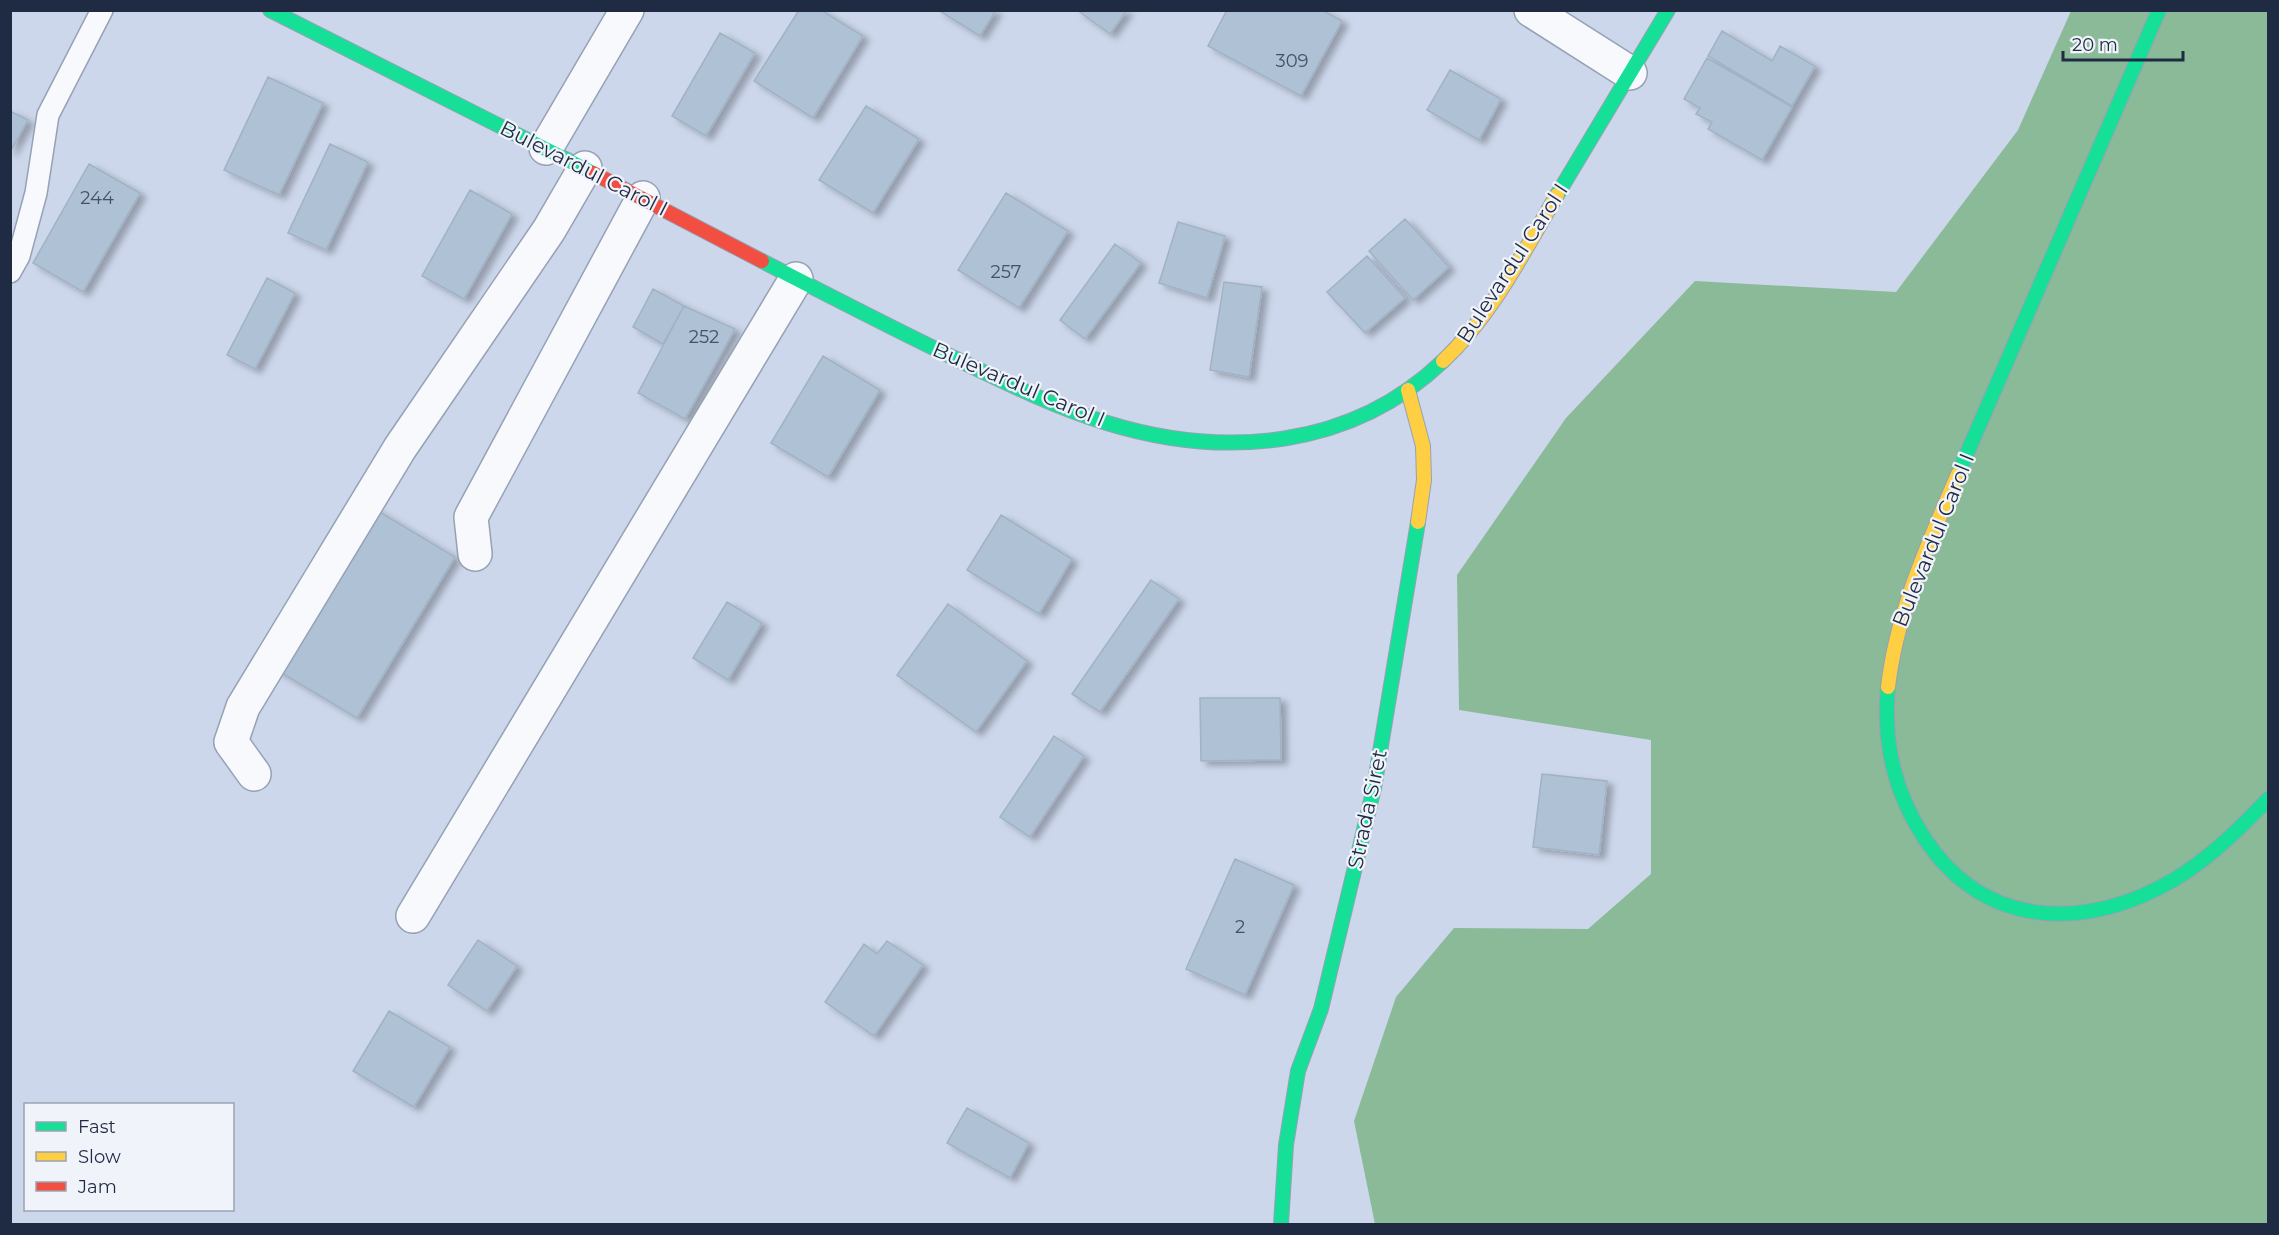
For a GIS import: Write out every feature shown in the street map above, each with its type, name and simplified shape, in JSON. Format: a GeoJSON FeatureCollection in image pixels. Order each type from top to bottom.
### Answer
{"type":"FeatureCollection","features":[{"type":"Feature","properties":{"kind":"main road","name":"Bulevardul Carol I"},"geometry":{"type":"LineString","coordinates":[[270,10],[546,148],[796,279],[1027,393],[1105,423],[1157,435],[1205,442],[1254,444],[1292,440],[1332,430],[1370,413],[1408,390],[1447,359],[1478,323],[1507,278],[1668,10]]}},
{"type":"Feature","properties":{"kind":"main road","name":"Bulevardul Carol I"},"geometry":{"type":"LineString","coordinates":[[2159,10],[1916,572],[1896,635],[1887,684],[1886,733],[1892,767],[1923,838],[1948,868],[1980,892],[2018,909],[2062,913],[2110,907],[2160,887],[2203,859],[2254,815],[2268,799]]}},
{"type":"Feature","properties":{"kind":"main road","name":"Strada Siret"},"geometry":{"type":"LineString","coordinates":[[1281,1224],[1286,1145],[1298,1071],[1321,1009],[1374,788],[1409,579],[1424,480],[1423,446],[1408,390]]}},
{"type":"Feature","properties":{"kind":"street"},"geometry":{"type":"LineString","coordinates":[[546,148],[627,10]]}},
{"type":"Feature","properties":{"kind":"street"},"geometry":{"type":"LineString","coordinates":[[1531,10],[1630,73]]}},
{"type":"Feature","properties":{"kind":"street"},"geometry":{"type":"LineString","coordinates":[[254,774],[231,742],[243,707],[400,447],[549,230],[585,168]]}},
{"type":"Feature","properties":{"kind":"street"},"geometry":{"type":"LineString","coordinates":[[475,554],[471,517],[643,198]]}},
{"type":"Feature","properties":{"kind":"street"},"geometry":{"type":"LineString","coordinates":[[412,916],[796,279]]}},
{"type":"Feature","properties":{"kind":"lane"},"geometry":{"type":"LineString","coordinates":[[10,272],[19,256],[36,193],[48,116],[102,10]]}},
{"type":"Feature","properties":{"kind":"green space"},"geometry":{"type":"Polygon","coordinates":[[[2071,11],[2268,11],[2268,1224],[1375,1224],[1354,1121],[1396,997],[1454,928],[1588,929],[1651,874],[1651,740],[1459,710],[1457,575],[1566,418],[1695,281],[1896,292],[2018,130],[2071,11]]]}},
{"type":"Feature","properties":{"kind":"building"},"geometry":{"type":"Polygon","coordinates":[[[799,10],[821,10],[863,36],[813,118],[754,81],[799,10]]]}},
{"type":"Feature","properties":{"kind":"building"},"geometry":{"type":"Polygon","coordinates":[[[938,10],[996,10],[980,36],[938,10]]]}},
{"type":"Feature","properties":{"kind":"building"},"geometry":{"type":"Polygon","coordinates":[[[1077,10],[1127,10],[1110,34],[1077,10]]]}},
{"type":"Feature","properties":{"kind":"building"},"geometry":{"type":"Polygon","coordinates":[[[1227,10],[1322,10],[1342,21],[1301,96],[1208,46],[1227,10]]]}},
{"type":"Feature","properties":{"kind":"building"},"geometry":{"type":"Polygon","coordinates":[[[1722,31],[1772,61],[1780,46],[1815,66],[1792,106],[1708,56],[1722,31]]]}},
{"type":"Feature","properties":{"kind":"building"},"geometry":{"type":"Polygon","coordinates":[[[720,33],[755,53],[706,136],[672,116],[720,33]]]}},
{"type":"Feature","properties":{"kind":"building"},"geometry":{"type":"Polygon","coordinates":[[[1707,58],[1792,107],[1762,160],[1708,129],[1712,122],[1696,114],[1700,108],[1684,99],[1707,58]]]}},
{"type":"Feature","properties":{"kind":"building"},"geometry":{"type":"Polygon","coordinates":[[[1450,70],[1501,99],[1479,140],[1427,110],[1450,70]]]}},
{"type":"Feature","properties":{"kind":"building"},"geometry":{"type":"Polygon","coordinates":[[[268,77],[323,103],[279,195],[224,170],[268,77]]]}},
{"type":"Feature","properties":{"kind":"building"},"geometry":{"type":"Polygon","coordinates":[[[866,106],[919,139],[873,213],[819,180],[866,106]]]}},
{"type":"Feature","properties":{"kind":"building"},"geometry":{"type":"Polygon","coordinates":[[[10,111],[28,120],[10,152],[10,111]]]}},
{"type":"Feature","properties":{"kind":"building"},"geometry":{"type":"Polygon","coordinates":[[[330,144],[368,162],[326,250],[288,233],[330,144]]]}},
{"type":"Feature","properties":{"kind":"building"},"geometry":{"type":"Polygon","coordinates":[[[89,164],[140,193],[83,292],[33,263],[89,164]]]}},
{"type":"Feature","properties":{"kind":"building"},"geometry":{"type":"Polygon","coordinates":[[[470,190],[512,214],[464,299],[422,276],[470,190]]]}},
{"type":"Feature","properties":{"kind":"building"},"geometry":{"type":"Polygon","coordinates":[[[1006,193],[1068,231],[1019,308],[958,270],[1006,193]]]}},
{"type":"Feature","properties":{"kind":"building"},"geometry":{"type":"Polygon","coordinates":[[[1405,219],[1449,267],[1413,300],[1369,251],[1405,219]]]}},
{"type":"Feature","properties":{"kind":"building"},"geometry":{"type":"Polygon","coordinates":[[[1178,222],[1225,236],[1207,298],[1159,283],[1178,222]]]}},
{"type":"Feature","properties":{"kind":"building"},"geometry":{"type":"Polygon","coordinates":[[[1115,244],[1141,263],[1085,339],[1060,320],[1115,244]]]}},
{"type":"Feature","properties":{"kind":"building"},"geometry":{"type":"Polygon","coordinates":[[[1367,256],[1405,298],[1365,333],[1327,292],[1367,256]]]}},
{"type":"Feature","properties":{"kind":"building"},"geometry":{"type":"Polygon","coordinates":[[[267,278],[295,293],[255,369],[227,355],[267,278]]]}},
{"type":"Feature","properties":{"kind":"building"},"geometry":{"type":"Polygon","coordinates":[[[1224,282],[1262,287],[1249,377],[1210,370],[1224,282]]]}},
{"type":"Feature","properties":{"kind":"building"},"geometry":{"type":"Polygon","coordinates":[[[653,289],[684,306],[663,344],[633,327],[653,289]]]}},
{"type":"Feature","properties":{"kind":"building"},"geometry":{"type":"Polygon","coordinates":[[[684,306],[735,329],[685,419],[638,393],[684,306]]]}},
{"type":"Feature","properties":{"kind":"building"},"geometry":{"type":"Polygon","coordinates":[[[823,356],[880,390],[828,477],[771,443],[823,356]]]}},
{"type":"Feature","properties":{"kind":"building"},"geometry":{"type":"Polygon","coordinates":[[[373,508],[455,557],[357,718],[275,669],[373,508]]]}},
{"type":"Feature","properties":{"kind":"building"},"geometry":{"type":"Polygon","coordinates":[[[1001,515],[1072,559],[1039,614],[967,570],[1001,515]]]}},
{"type":"Feature","properties":{"kind":"building"},"geometry":{"type":"Polygon","coordinates":[[[1151,580],[1179,599],[1100,712],[1072,694],[1151,580]]]}},
{"type":"Feature","properties":{"kind":"building"},"geometry":{"type":"Polygon","coordinates":[[[727,602],[762,623],[728,680],[693,658],[727,602]]]}},
{"type":"Feature","properties":{"kind":"building"},"geometry":{"type":"Polygon","coordinates":[[[948,604],[1027,661],[976,732],[897,675],[948,604]]]}},
{"type":"Feature","properties":{"kind":"building"},"geometry":{"type":"Polygon","coordinates":[[[1200,698],[1280,698],[1281,760],[1201,761],[1200,698]]]}},
{"type":"Feature","properties":{"kind":"building"},"geometry":{"type":"Polygon","coordinates":[[[1054,736],[1084,756],[1030,837],[1000,817],[1054,736]]]}},
{"type":"Feature","properties":{"kind":"building"},"geometry":{"type":"Polygon","coordinates":[[[1542,774],[1607,781],[1599,855],[1533,847],[1542,774]]]}},
{"type":"Feature","properties":{"kind":"building"},"geometry":{"type":"Polygon","coordinates":[[[1235,859],[1294,885],[1245,995],[1186,969],[1235,859]]]}},
{"type":"Feature","properties":{"kind":"building"},"geometry":{"type":"Polygon","coordinates":[[[478,940],[517,966],[487,1011],[448,985],[478,940]]]}},
{"type":"Feature","properties":{"kind":"building"},"geometry":{"type":"Polygon","coordinates":[[[887,941],[923,965],[874,1036],[825,1002],[864,944],[877,954],[887,941]]]}},
{"type":"Feature","properties":{"kind":"building"},"geometry":{"type":"Polygon","coordinates":[[[389,1011],[450,1047],[414,1107],[353,1071],[389,1011]]]}},
{"type":"Feature","properties":{"kind":"building"},"geometry":{"type":"Polygon","coordinates":[[[967,1108],[1029,1143],[1010,1178],[947,1143],[967,1108]]]}},
{"type":"Feature","properties":{"kind":"traffic: fast"},"geometry":{"type":"LineString","coordinates":[[270,10],[593,173]]}},
{"type":"Feature","properties":{"kind":"traffic: fast"},"geometry":{"type":"LineString","coordinates":[[1557,195],[1668,10]]}},
{"type":"Feature","properties":{"kind":"traffic: fast"},"geometry":{"type":"LineString","coordinates":[[1958,474],[2159,10]]}},
{"type":"Feature","properties":{"kind":"traffic: fast"},"geometry":{"type":"LineString","coordinates":[[762,261],[925,344],[1046,401],[1107,423],[1151,434],[1196,441],[1240,442],[1284,438],[1327,429],[1368,413],[1407,390],[1443,361]]}},
{"type":"Feature","properties":{"kind":"traffic: fast"},"geometry":{"type":"LineString","coordinates":[[1281,1224],[1286,1145],[1298,1071],[1321,1009],[1374,788],[1418,522]]}},
{"type":"Feature","properties":{"kind":"traffic: fast"},"geometry":{"type":"LineString","coordinates":[[1888,687],[1889,747],[1898,785],[1914,821],[1949,869],[1977,891],[2008,905],[2040,913],[2073,913],[2108,907],[2142,896],[2175,879],[2200,862],[2268,799]]}},
{"type":"Feature","properties":{"kind":"traffic: slow"},"geometry":{"type":"LineString","coordinates":[[1443,361],[1461,343],[1492,304],[1557,195]]}},
{"type":"Feature","properties":{"kind":"traffic: slow"},"geometry":{"type":"LineString","coordinates":[[1408,390],[1423,446],[1424,480],[1418,522]]}},
{"type":"Feature","properties":{"kind":"traffic: slow"},"geometry":{"type":"LineString","coordinates":[[1888,687],[1892,659],[1906,605],[1925,552],[1958,474]]}},
{"type":"Feature","properties":{"kind":"traffic: jam"},"geometry":{"type":"LineString","coordinates":[[593,173],[762,261]]}}]}
